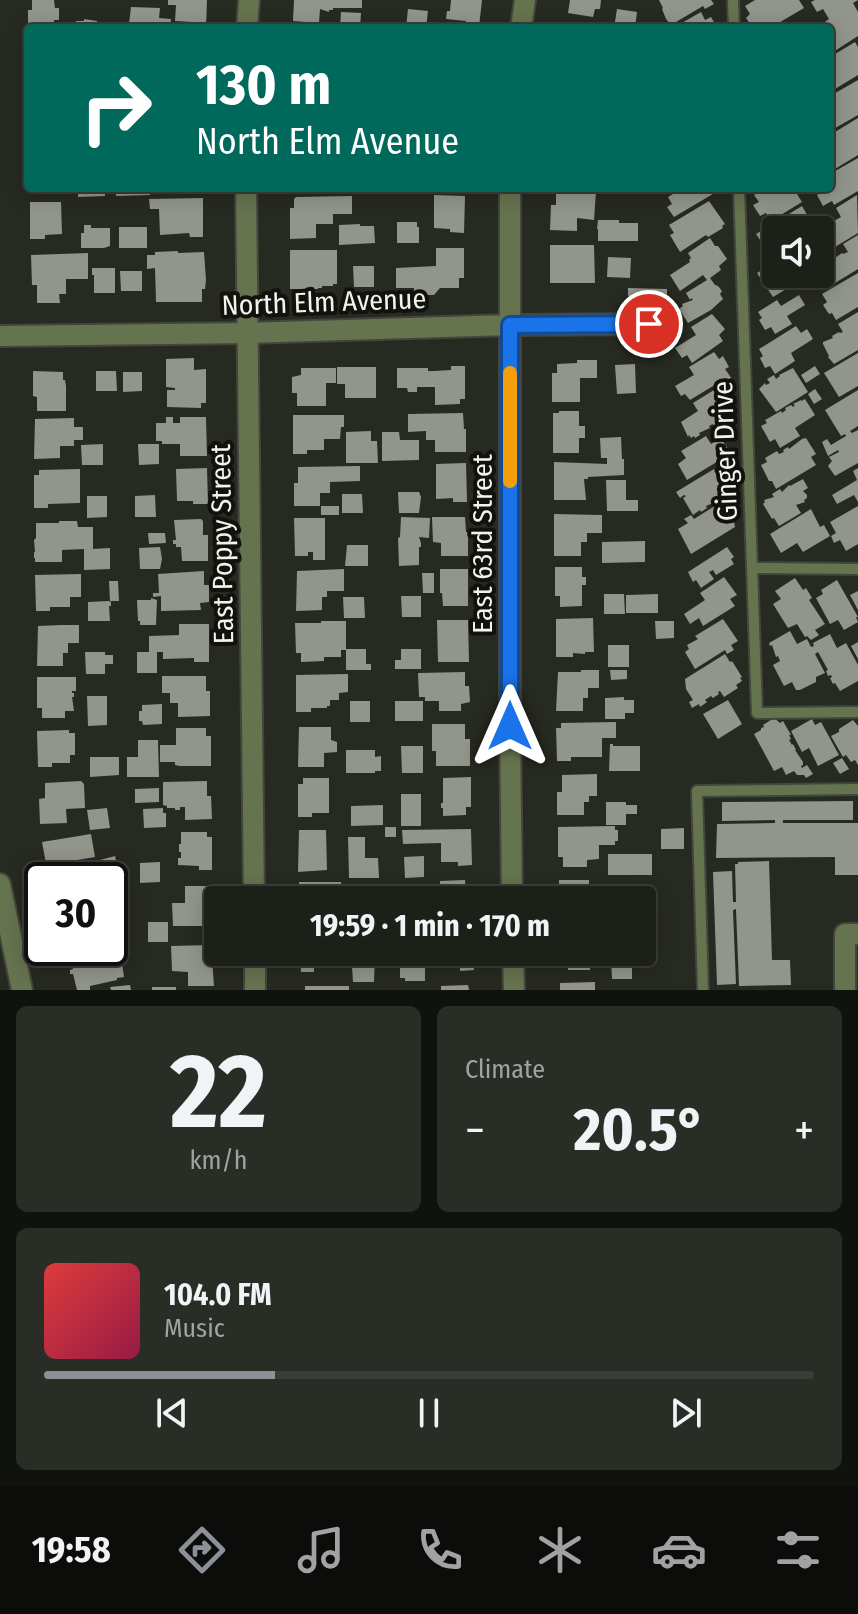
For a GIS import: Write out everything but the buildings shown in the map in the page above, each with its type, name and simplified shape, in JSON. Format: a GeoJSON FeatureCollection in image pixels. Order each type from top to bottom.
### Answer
{"type":"FeatureCollection","features":[{"type":"Feature","properties":{"kind":"street"},"geometry":{"type":"LineString","coordinates":[[247,24],[249,0]]}},
{"type":"Feature","properties":{"kind":"street"},"geometry":{"type":"LineString","coordinates":[[522,24],[525,0]]}},
{"type":"Feature","properties":{"kind":"street","name":"East Poppy Street"},"geometry":{"type":"LineString","coordinates":[[246,192],[254,886]]}},
{"type":"Feature","properties":{"kind":"street","name":"East 63rd Street"},"geometry":{"type":"LineString","coordinates":[[510,192],[512,886]]}},
{"type":"Feature","properties":{"kind":"street","name":"North Elm Avenue"},"geometry":{"type":"LineString","coordinates":[[0,336],[649,324]]}},
{"type":"Feature","properties":{"kind":"street"},"geometry":{"type":"LineString","coordinates":[[0,884],[22,990]]}},
{"type":"Feature","properties":{"kind":"street"},"geometry":{"type":"LineString","coordinates":[[845,990],[852,934]]}},
{"type":"Feature","properties":{"kind":"street"},"geometry":{"type":"LineString","coordinates":[[255,966],[255,990]]}},
{"type":"Feature","properties":{"kind":"street"},"geometry":{"type":"LineString","coordinates":[[513,966],[514,990]]}},
{"type":"Feature","properties":{"kind":"lane"},"geometry":{"type":"LineString","coordinates":[[733,0],[734,24]]}},
{"type":"Feature","properties":{"kind":"lane","name":"Ginger Drive"},"geometry":{"type":"LineString","coordinates":[[739,192],[757,713],[858,712]]}},
{"type":"Feature","properties":{"kind":"lane"},"geometry":{"type":"LineString","coordinates":[[753,568],[858,569]]}},
{"type":"Feature","properties":{"kind":"lane"},"geometry":{"type":"LineString","coordinates":[[703,990],[697,791],[858,789]]}},
{"type":"Feature","properties":{"kind":"slow traffic"},"geometry":{"type":"LineString","coordinates":[[510,373],[510,481]]}},
{"type":"Feature","properties":{"kind":"route"},"geometry":{"type":"LineString","coordinates":[[510,726],[510,325],[649,324]]}}]}
